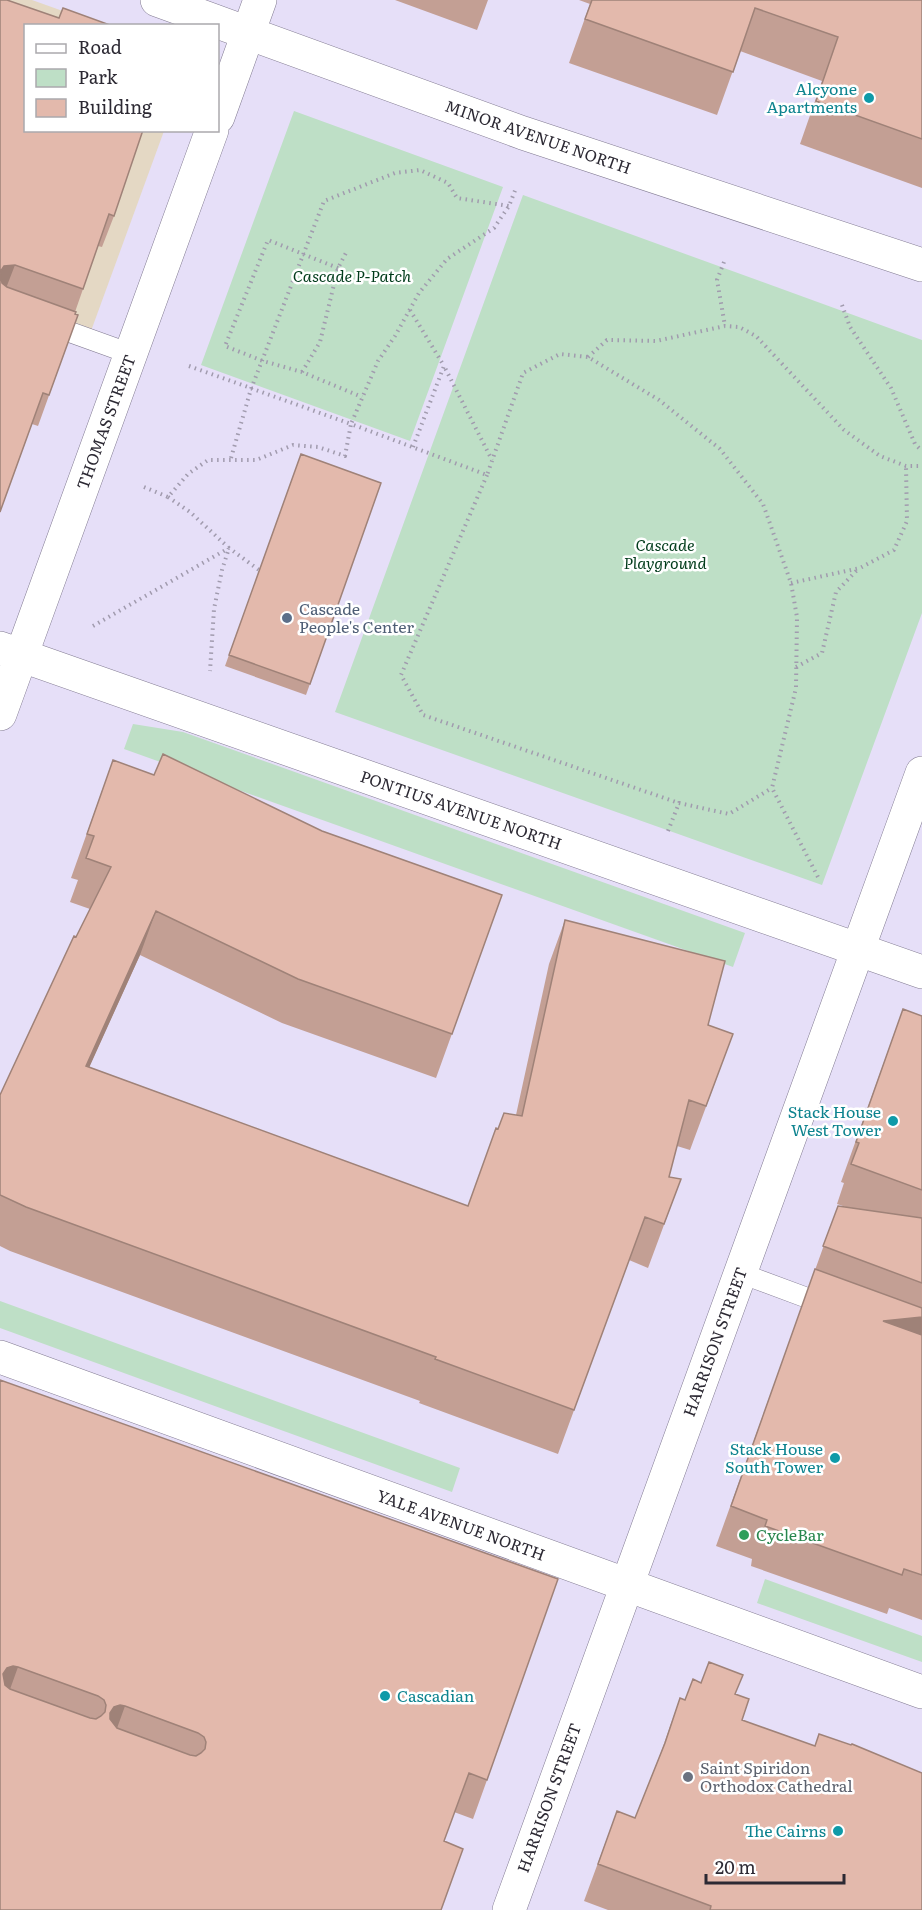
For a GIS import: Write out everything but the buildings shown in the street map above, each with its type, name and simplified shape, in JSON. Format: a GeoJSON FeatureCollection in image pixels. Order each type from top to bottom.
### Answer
{"type":"FeatureCollection","features":[{"type":"Feature","properties":{"kind":"street","name":"MINOR AVENUE NORTH"},"geometry":{"type":"LineString","coordinates":[[157,0],[524,133],[922,265]]}},
{"type":"Feature","properties":{"kind":"street"},"geometry":{"type":"LineString","coordinates":[[219,114],[260,0]]}},
{"type":"Feature","properties":{"kind":"street","name":"THOMAS STREET"},"geometry":{"type":"LineString","coordinates":[[0,714],[11,652],[131,354],[211,132]]}},
{"type":"Feature","properties":{"kind":"street","name":"PONTIUS AVENUE NORTH"},"geometry":{"type":"LineString","coordinates":[[11,652],[922,972]]}},
{"type":"Feature","properties":{"kind":"street","name":"HARRISON STREET"},"geometry":{"type":"LineString","coordinates":[[517,1908],[627,1585],[922,773]]}},
{"type":"Feature","properties":{"kind":"street","name":"YALE AVENUE NORTH"},"geometry":{"type":"LineString","coordinates":[[0,1357],[922,1692]]}},
{"type":"Feature","properties":{"kind":"lane"},"geometry":{"type":"LineString","coordinates":[[0,307],[131,354]]}},
{"type":"Feature","properties":{"kind":"lane"},"geometry":{"type":"LineString","coordinates":[[740,1273],[849,1313]]}},
{"type":"Feature","properties":{"kind":"path"},"geometry":{"type":"LineString","coordinates":[[231,459],[252,389],[324,201],[395,173],[420,170],[448,183],[457,198],[509,206]]}},
{"type":"Feature","properties":{"kind":"path"},"geometry":{"type":"LineString","coordinates":[[168,497],[188,474],[208,460],[256,460],[293,446],[318,447],[345,456],[351,424],[378,361],[419,293],[447,259],[494,228],[509,206],[516,188]]}},
{"type":"Feature","properties":{"kind":"path"},"geometry":{"type":"LineString","coordinates":[[338,268],[268,240],[225,346],[263,361],[303,372],[362,397]]}},
{"type":"Feature","properties":{"kind":"path"},"geometry":{"type":"LineString","coordinates":[[303,372],[320,342],[338,268],[347,251]]}},
{"type":"Feature","properties":{"kind":"path"},"geometry":{"type":"LineString","coordinates":[[724,262],[717,280],[725,326]]}},
{"type":"Feature","properties":{"kind":"path"},"geometry":{"type":"LineString","coordinates":[[842,305],[850,327],[891,388],[908,431],[922,451]]}},
{"type":"Feature","properties":{"kind":"path"},"geometry":{"type":"LineString","coordinates":[[409,309],[444,366],[492,461]]}},
{"type":"Feature","properties":{"kind":"path"},"geometry":{"type":"LineString","coordinates":[[588,357],[607,340],[656,341],[725,326],[739,327],[756,336],[844,430],[880,456],[906,466],[922,466]]}},
{"type":"Feature","properties":{"kind":"path"},"geometry":{"type":"LineString","coordinates":[[772,788],[729,814],[679,803],[423,715],[401,675],[487,475],[523,373],[560,354],[588,357],[659,400],[720,449],[763,504],[791,583],[797,617],[796,688],[772,788],[820,881]]}},
{"type":"Feature","properties":{"kind":"path"},"geometry":{"type":"LineString","coordinates":[[189,366],[487,475]]}},
{"type":"Feature","properties":{"kind":"path"},"geometry":{"type":"LineString","coordinates":[[413,447],[444,366]]}},
{"type":"Feature","properties":{"kind":"path"},"geometry":{"type":"LineString","coordinates":[[791,583],[860,568],[894,550],[907,520],[906,466]]}},
{"type":"Feature","properties":{"kind":"path"},"geometry":{"type":"LineString","coordinates":[[144,487],[168,497],[190,512],[229,548],[259,570]]}},
{"type":"Feature","properties":{"kind":"path"},"geometry":{"type":"LineString","coordinates":[[93,626],[229,548]]}},
{"type":"Feature","properties":{"kind":"path"},"geometry":{"type":"LineString","coordinates":[[210,671],[214,609],[229,548]]}},
{"type":"Feature","properties":{"kind":"path"},"geometry":{"type":"LineString","coordinates":[[796,667],[822,653],[836,592],[860,568]]}},
{"type":"Feature","properties":{"kind":"path"},"geometry":{"type":"LineString","coordinates":[[668,831],[679,803]]}},
{"type":"Feature","properties":{"kind":"shaded area"},"geometry":{"type":"Polygon","coordinates":[[[0,0],[32,0],[99,24],[24,24],[24,132],[164,132],[91,331],[0,298],[0,0]]]}},
{"type":"Feature","properties":{"kind":"green space","name":"Cascade P-Patch"},"geometry":{"type":"Polygon","coordinates":[[[294,111],[503,187],[410,441],[201,365],[294,111]]]}},
{"type":"Feature","properties":{"kind":"green space","name":"Cascade Playground"},"geometry":{"type":"Polygon","coordinates":[[[523,195],[922,340],[922,613],[822,885],[335,712],[523,195]]]}},
{"type":"Feature","properties":{"kind":"green space"},"geometry":{"type":"Polygon","coordinates":[[[133,724],[183,732],[745,933],[733,967],[124,749],[133,724]]]}},
{"type":"Feature","properties":{"kind":"green space"},"geometry":{"type":"Polygon","coordinates":[[[0,1301],[460,1468],[452,1492],[0,1328],[0,1301]]]}},
{"type":"Feature","properties":{"kind":"green space"},"geometry":{"type":"Polygon","coordinates":[[[765,1579],[922,1636],[922,1662],[757,1603],[765,1579]]]}},
{"type":"Feature","properties":{"kind":"place","name":"Alcyone Apartments"},"geometry":{"type":"Point","coordinates":[869,98]}},
{"type":"Feature","properties":{"kind":"place","name":"Cascade People's Center"},"geometry":{"type":"Point","coordinates":[287,618]}},
{"type":"Feature","properties":{"kind":"place","name":"Stack House West Tower"},"geometry":{"type":"Point","coordinates":[893,1121]}},
{"type":"Feature","properties":{"kind":"place","name":"Stack House South Tower"},"geometry":{"type":"Point","coordinates":[835,1458]}},
{"type":"Feature","properties":{"kind":"place","name":"CycleBar"},"geometry":{"type":"Point","coordinates":[744,1535]}},
{"type":"Feature","properties":{"kind":"place","name":"Cascadian"},"geometry":{"type":"Point","coordinates":[385,1696]}},
{"type":"Feature","properties":{"kind":"place","name":"Saint Spiridon Orthodox Cathedral"},"geometry":{"type":"Point","coordinates":[688,1777]}},
{"type":"Feature","properties":{"kind":"place","name":"The Cairns"},"geometry":{"type":"Point","coordinates":[838,1831]}}]}
